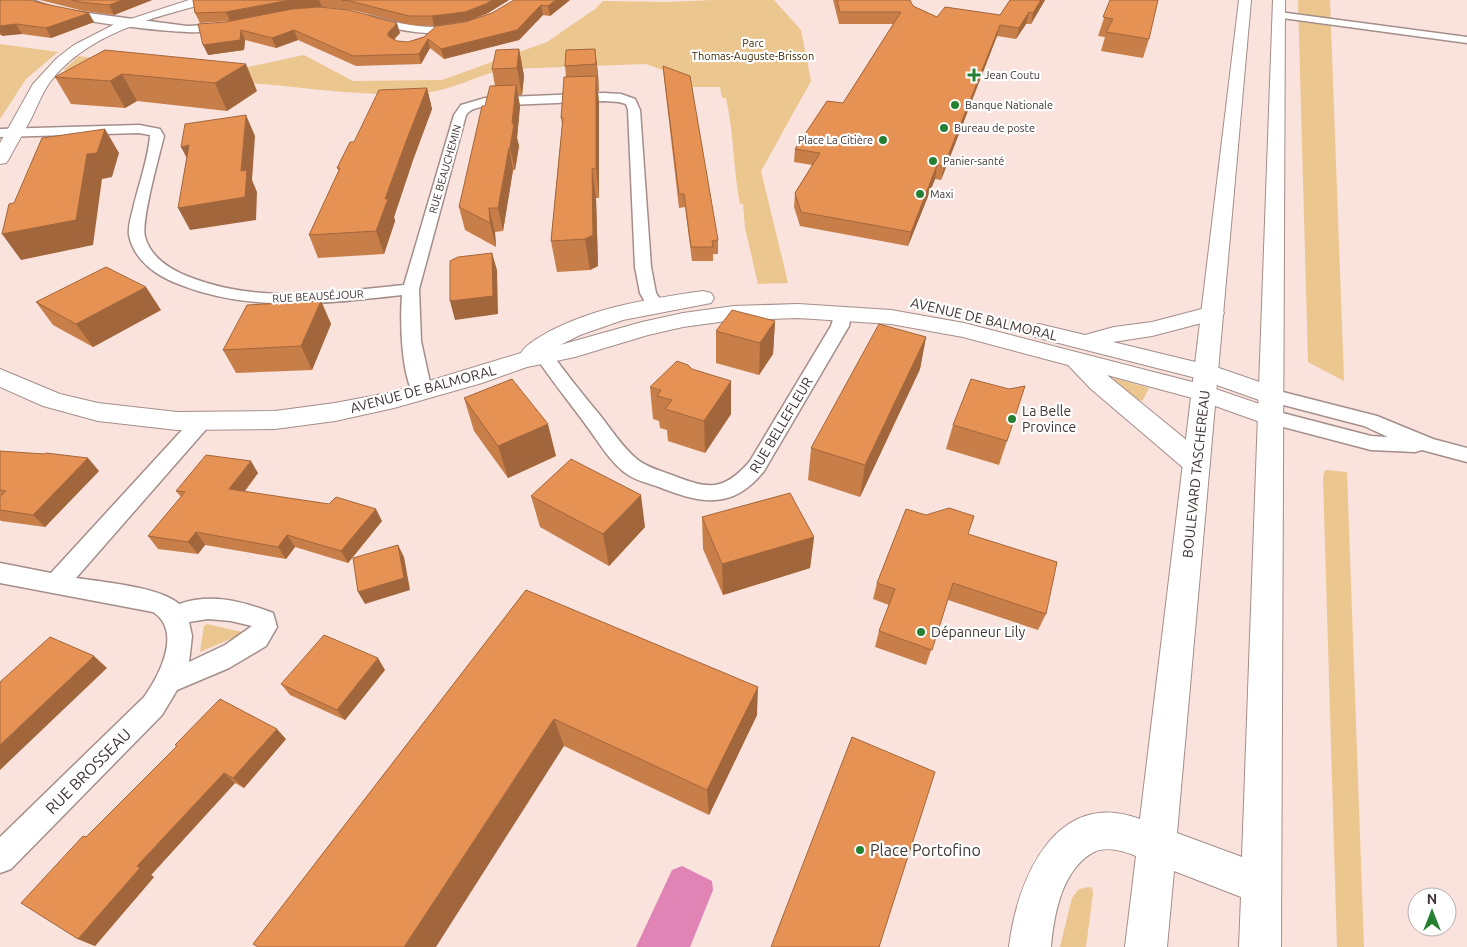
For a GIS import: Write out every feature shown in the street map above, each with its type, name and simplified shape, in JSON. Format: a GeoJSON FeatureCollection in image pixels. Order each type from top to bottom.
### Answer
{"type":"FeatureCollection","features":[{"type":"Feature","properties":{"kind":"main road"},"geometry":{"type":"LineString","coordinates":[[0,159],[7,133],[54,68],[79,49],[133,22],[204,0]]}},
{"type":"Feature","properties":{"kind":"main road","name":"BOULEVARD TASCHEREAU"},"geometry":{"type":"LineString","coordinates":[[1146,947],[1245,0]]}},
{"type":"Feature","properties":{"kind":"main road"},"geometry":{"type":"LineString","coordinates":[[1260,947],[1279,7]]}},
{"type":"Feature","properties":{"kind":"main road","name":"AVENUE DE BALMORAL"},"geometry":{"type":"LineString","coordinates":[[535,355],[573,330],[655,305],[766,292],[857,295],[903,300],[947,308],[1080,351]]}},
{"type":"Feature","properties":{"kind":"main road","name":"AVENUE DE BALMORAL"},"geometry":{"type":"LineString","coordinates":[[0,377],[31,392],[75,407],[151,420],[246,422],[304,417],[351,409],[422,392],[535,355],[575,350],[648,328],[700,317],[782,310],[891,317],[934,323],[1080,351],[1205,383],[1271,406]]}},
{"type":"Feature","properties":{"kind":"main road"},"geometry":{"type":"LineString","coordinates":[[1196,463],[1100,383],[1080,351],[1114,334],[1152,329],[1213,313]]}},
{"type":"Feature","properties":{"kind":"main road"},"geometry":{"type":"LineString","coordinates":[[1030,947],[1033,919],[1038,899],[1054,864],[1069,848],[1084,837],[1096,832],[1112,830],[1127,833],[1262,885]]}},
{"type":"Feature","properties":{"kind":"street"},"geometry":{"type":"LineString","coordinates":[[18,0],[67,14],[198,29],[242,24]]}},
{"type":"Feature","properties":{"kind":"street"},"geometry":{"type":"LineString","coordinates":[[1279,7],[1467,40]]}},
{"type":"Feature","properties":{"kind":"street"},"geometry":{"type":"LineString","coordinates":[[360,17],[411,30],[435,31],[471,25]]}},
{"type":"Feature","properties":{"kind":"street"},"geometry":{"type":"LineString","coordinates":[[402,38],[411,30]]}},
{"type":"Feature","properties":{"kind":"street"},"geometry":{"type":"LineString","coordinates":[[426,42],[435,31]]}},
{"type":"Feature","properties":{"kind":"street","name":"RUE BEAUCHEMIN"},"geometry":{"type":"LineString","coordinates":[[422,392],[413,363],[410,309],[411,289],[460,115],[465,108],[495,102],[613,97],[631,102],[634,110],[642,267],[648,293],[655,305]]}},
{"type":"Feature","properties":{"kind":"street","name":"RUE BEAUSÉJOUR"},"geometry":{"type":"LineString","coordinates":[[7,133],[139,129],[155,132],[157,136],[136,227],[136,236],[147,256],[156,266],[166,273],[201,288],[242,296],[295,299],[411,289]]}},
{"type":"Feature","properties":{"kind":"street","name":"RUE BELLEFLEUR"},"geometry":{"type":"LineString","coordinates":[[535,355],[555,374],[622,457],[636,470],[682,488],[697,492],[719,493],[741,486],[753,472],[840,326],[842,313]]}},
{"type":"Feature","properties":{"kind":"street"},"geometry":{"type":"LineString","coordinates":[[1271,406],[1371,443],[1428,445],[1467,455]]}},
{"type":"Feature","properties":{"kind":"street"},"geometry":{"type":"LineString","coordinates":[[56,584],[201,422]]}},
{"type":"Feature","properties":{"kind":"street"},"geometry":{"type":"LineString","coordinates":[[0,573],[152,601],[168,609],[175,616],[192,610],[215,608],[255,616],[264,620],[264,631],[237,651],[195,672],[170,680]]}},
{"type":"Feature","properties":{"kind":"street","name":"RUE BROSSEAU"},"geometry":{"type":"LineString","coordinates":[[0,858],[145,716],[162,695],[170,680],[179,643],[179,630],[175,616]]}},
{"type":"Feature","properties":{"kind":"green space","name":"Parc Thomas-Auguste-Brisson"},"geometry":{"type":"Polygon","coordinates":[[[774,0],[801,30],[811,81],[761,171],[788,283],[758,284],[745,228],[743,204],[740,204],[729,111],[726,98],[722,98],[720,87],[691,87],[676,75],[646,64],[505,69],[433,92],[402,94],[342,92],[188,78],[63,70],[79,56],[173,69],[248,67],[304,55],[353,81],[442,80],[547,42],[595,9],[603,1],[669,2],[774,0]]]}},
{"type":"Feature","properties":{"kind":"green space"},"geometry":{"type":"Polygon","coordinates":[[[1298,0],[1330,0],[1344,381],[1308,362],[1298,0]]]}},
{"type":"Feature","properties":{"kind":"green space"},"geometry":{"type":"Polygon","coordinates":[[[0,44],[58,52],[26,79],[0,119],[0,44]]]}},
{"type":"Feature","properties":{"kind":"green space"},"geometry":{"type":"Polygon","coordinates":[[[1114,378],[1149,388],[1143,400],[1139,401],[1112,381],[1114,378]]]}},
{"type":"Feature","properties":{"kind":"green space"},"geometry":{"type":"Polygon","coordinates":[[[1325,470],[1347,472],[1364,947],[1337,947],[1323,478],[1325,470]]]}},
{"type":"Feature","properties":{"kind":"green space"},"geometry":{"type":"Polygon","coordinates":[[[207,624],[242,632],[242,634],[200,652],[204,626],[207,624]]]}},
{"type":"Feature","properties":{"kind":"green space"},"geometry":{"type":"Polygon","coordinates":[[[1092,888],[1093,893],[1086,947],[1060,947],[1072,898],[1079,889],[1092,888]]]}},
{"type":"Feature","properties":{"kind":"shaded area"},"geometry":{"type":"Polygon","coordinates":[[[682,866],[712,881],[713,890],[690,947],[636,947],[672,870],[682,866]]]}},
{"type":"Feature","properties":{"kind":"building"},"geometry":{"type":"Polygon","coordinates":[[[0,0],[30,0],[89,13],[46,28],[16,24],[0,26],[0,0]]]}},
{"type":"Feature","properties":{"kind":"building"},"geometry":{"type":"Polygon","coordinates":[[[72,0],[123,0],[109,5],[72,0]]]}},
{"type":"Feature","properties":{"kind":"building"},"geometry":{"type":"Polygon","coordinates":[[[193,0],[290,0],[226,12],[195,13],[193,0]]]}},
{"type":"Feature","properties":{"kind":"building"},"geometry":{"type":"Polygon","coordinates":[[[342,0],[492,0],[465,12],[432,16],[409,16],[342,0]]]}},
{"type":"Feature","properties":{"kind":"building"},"geometry":{"type":"Polygon","coordinates":[[[514,0],[556,0],[548,6],[541,5],[517,30],[441,49],[428,39],[419,54],[353,56],[294,30],[272,38],[241,30],[240,40],[203,45],[198,24],[226,22],[292,9],[319,7],[349,10],[397,23],[388,33],[388,36],[397,41],[408,42],[424,37],[436,26],[465,22],[492,13],[514,0]]]}},
{"type":"Feature","properties":{"kind":"building","name":"Place La Citière"},"geometry":{"type":"Polygon","coordinates":[[[837,0],[910,0],[913,6],[937,17],[945,7],[1000,15],[1010,0],[1041,0],[1033,13],[1029,12],[1019,28],[1000,25],[944,166],[937,165],[911,232],[801,212],[795,193],[820,153],[795,149],[827,101],[843,103],[901,12],[840,12],[837,0]]]}},
{"type":"Feature","properties":{"kind":"building"},"geometry":{"type":"Polygon","coordinates":[[[1110,0],[1158,0],[1149,39],[1106,32],[1113,19],[1103,17],[1110,0]]]}},
{"type":"Feature","properties":{"kind":"building"},"geometry":{"type":"Polygon","coordinates":[[[519,49],[517,68],[492,69],[496,50],[519,49]]]}},
{"type":"Feature","properties":{"kind":"building"},"geometry":{"type":"Polygon","coordinates":[[[595,49],[596,64],[565,66],[566,50],[595,49]]]}},
{"type":"Feature","properties":{"kind":"building"},"geometry":{"type":"Polygon","coordinates":[[[105,50],[246,64],[215,83],[122,74],[110,81],[55,77],[105,50]]]}},
{"type":"Feature","properties":{"kind":"building"},"geometry":{"type":"Polygon","coordinates":[[[663,66],[690,76],[718,240],[712,241],[713,247],[691,247],[684,194],[679,194],[663,66]]]}},
{"type":"Feature","properties":{"kind":"building"},"geometry":{"type":"Polygon","coordinates":[[[596,76],[596,168],[592,169],[593,235],[585,239],[551,241],[563,118],[561,118],[564,77],[596,76]]]}},
{"type":"Feature","properties":{"kind":"building"},"geometry":{"type":"Polygon","coordinates":[[[516,85],[512,124],[514,124],[510,148],[498,208],[489,208],[490,223],[459,207],[482,106],[485,106],[490,86],[516,85]]]}},
{"type":"Feature","properties":{"kind":"building"},"geometry":{"type":"Polygon","coordinates":[[[427,88],[385,199],[388,199],[376,231],[309,235],[340,168],[337,168],[350,142],[354,142],[379,90],[427,88]]]}},
{"type":"Feature","properties":{"kind":"building"},"geometry":{"type":"Polygon","coordinates":[[[246,115],[241,171],[247,170],[245,197],[178,208],[189,145],[181,147],[185,124],[246,115]]]}},
{"type":"Feature","properties":{"kind":"building"},"geometry":{"type":"Polygon","coordinates":[[[105,129],[97,153],[87,154],[76,220],[2,234],[9,204],[14,203],[42,138],[105,129]]]}},
{"type":"Feature","properties":{"kind":"building"},"geometry":{"type":"Polygon","coordinates":[[[492,253],[493,296],[450,301],[450,261],[458,257],[492,253]]]}},
{"type":"Feature","properties":{"kind":"building"},"geometry":{"type":"Polygon","coordinates":[[[106,267],[146,287],[76,324],[36,302],[106,267]]]}},
{"type":"Feature","properties":{"kind":"building"},"geometry":{"type":"Polygon","coordinates":[[[321,301],[301,346],[223,350],[247,305],[321,301]]]}},
{"type":"Feature","properties":{"kind":"building"},"geometry":{"type":"Polygon","coordinates":[[[732,310],[775,321],[760,343],[716,331],[732,310]]]}},
{"type":"Feature","properties":{"kind":"building"},"geometry":{"type":"Polygon","coordinates":[[[879,324],[926,337],[865,465],[811,448],[879,324]]]}},
{"type":"Feature","properties":{"kind":"building"},"geometry":{"type":"Polygon","coordinates":[[[677,361],[688,365],[692,369],[731,381],[704,421],[665,409],[672,400],[657,396],[661,390],[650,387],[677,361]]]}},
{"type":"Feature","properties":{"kind":"building"},"geometry":{"type":"Polygon","coordinates":[[[512,379],[548,424],[498,446],[464,398],[512,379]]]}},
{"type":"Feature","properties":{"kind":"building"},"geometry":{"type":"Polygon","coordinates":[[[971,379],[1009,389],[1025,386],[1007,441],[953,425],[971,379]]]}},
{"type":"Feature","properties":{"kind":"building"},"geometry":{"type":"Polygon","coordinates":[[[0,451],[46,453],[88,458],[33,515],[0,510],[0,497],[6,491],[0,490],[0,451]]]}},
{"type":"Feature","properties":{"kind":"building"},"geometry":{"type":"Polygon","coordinates":[[[206,455],[251,461],[229,489],[329,504],[336,497],[376,509],[341,551],[287,535],[278,547],[196,532],[188,542],[148,536],[185,492],[176,491],[206,455]]]}},
{"type":"Feature","properties":{"kind":"building"},"geometry":{"type":"Polygon","coordinates":[[[571,459],[641,495],[603,534],[531,496],[571,459]]]}},
{"type":"Feature","properties":{"kind":"building"},"geometry":{"type":"Polygon","coordinates":[[[790,493],[814,537],[722,564],[702,517],[790,493]]]}},
{"type":"Feature","properties":{"kind":"building"},"geometry":{"type":"Polygon","coordinates":[[[949,508],[974,516],[968,534],[1057,562],[1046,614],[953,583],[932,650],[879,631],[895,589],[877,583],[906,509],[926,515],[949,508]]]}},
{"type":"Feature","properties":{"kind":"building"},"geometry":{"type":"Polygon","coordinates":[[[398,545],[404,578],[358,592],[353,558],[398,545]]]}},
{"type":"Feature","properties":{"kind":"building"},"geometry":{"type":"Polygon","coordinates":[[[526,590],[758,687],[707,790],[554,719],[404,947],[258,947],[253,944],[526,590]]]}},
{"type":"Feature","properties":{"kind":"building"},"geometry":{"type":"Polygon","coordinates":[[[324,635],[378,658],[337,710],[281,684],[324,635]]]}},
{"type":"Feature","properties":{"kind":"building"},"geometry":{"type":"Polygon","coordinates":[[[50,637],[94,656],[0,745],[0,682],[50,637]]]}},
{"type":"Feature","properties":{"kind":"building"},"geometry":{"type":"Polygon","coordinates":[[[220,699],[277,729],[233,778],[224,773],[137,866],[140,868],[78,939],[21,903],[83,836],[86,837],[177,746],[175,745],[220,699]]]}},
{"type":"Feature","properties":{"kind":"building","name":"Place Portofino"},"geometry":{"type":"Polygon","coordinates":[[[852,737],[935,772],[879,947],[771,947],[852,737]]]}},
{"type":"Feature","properties":{"kind":"place","name":"Jean Coutu"},"geometry":{"type":"Point","coordinates":[974,75]}},
{"type":"Feature","properties":{"kind":"place","name":"Banque Nationale"},"geometry":{"type":"Point","coordinates":[955,105]}},
{"type":"Feature","properties":{"kind":"place","name":"Bureau de poste"},"geometry":{"type":"Point","coordinates":[944,128]}},
{"type":"Feature","properties":{"kind":"place","name":"Place La Citière"},"geometry":{"type":"Point","coordinates":[883,140]}},
{"type":"Feature","properties":{"kind":"place","name":"Panier-santé"},"geometry":{"type":"Point","coordinates":[933,161]}},
{"type":"Feature","properties":{"kind":"place","name":"Maxi"},"geometry":{"type":"Point","coordinates":[920,194]}},
{"type":"Feature","properties":{"kind":"place","name":"La Belle Province"},"geometry":{"type":"Point","coordinates":[1012,419]}},
{"type":"Feature","properties":{"kind":"place","name":"Dépanneur Lily"},"geometry":{"type":"Point","coordinates":[921,632]}},
{"type":"Feature","properties":{"kind":"place","name":"Place Portofino"},"geometry":{"type":"Point","coordinates":[860,850]}}]}
